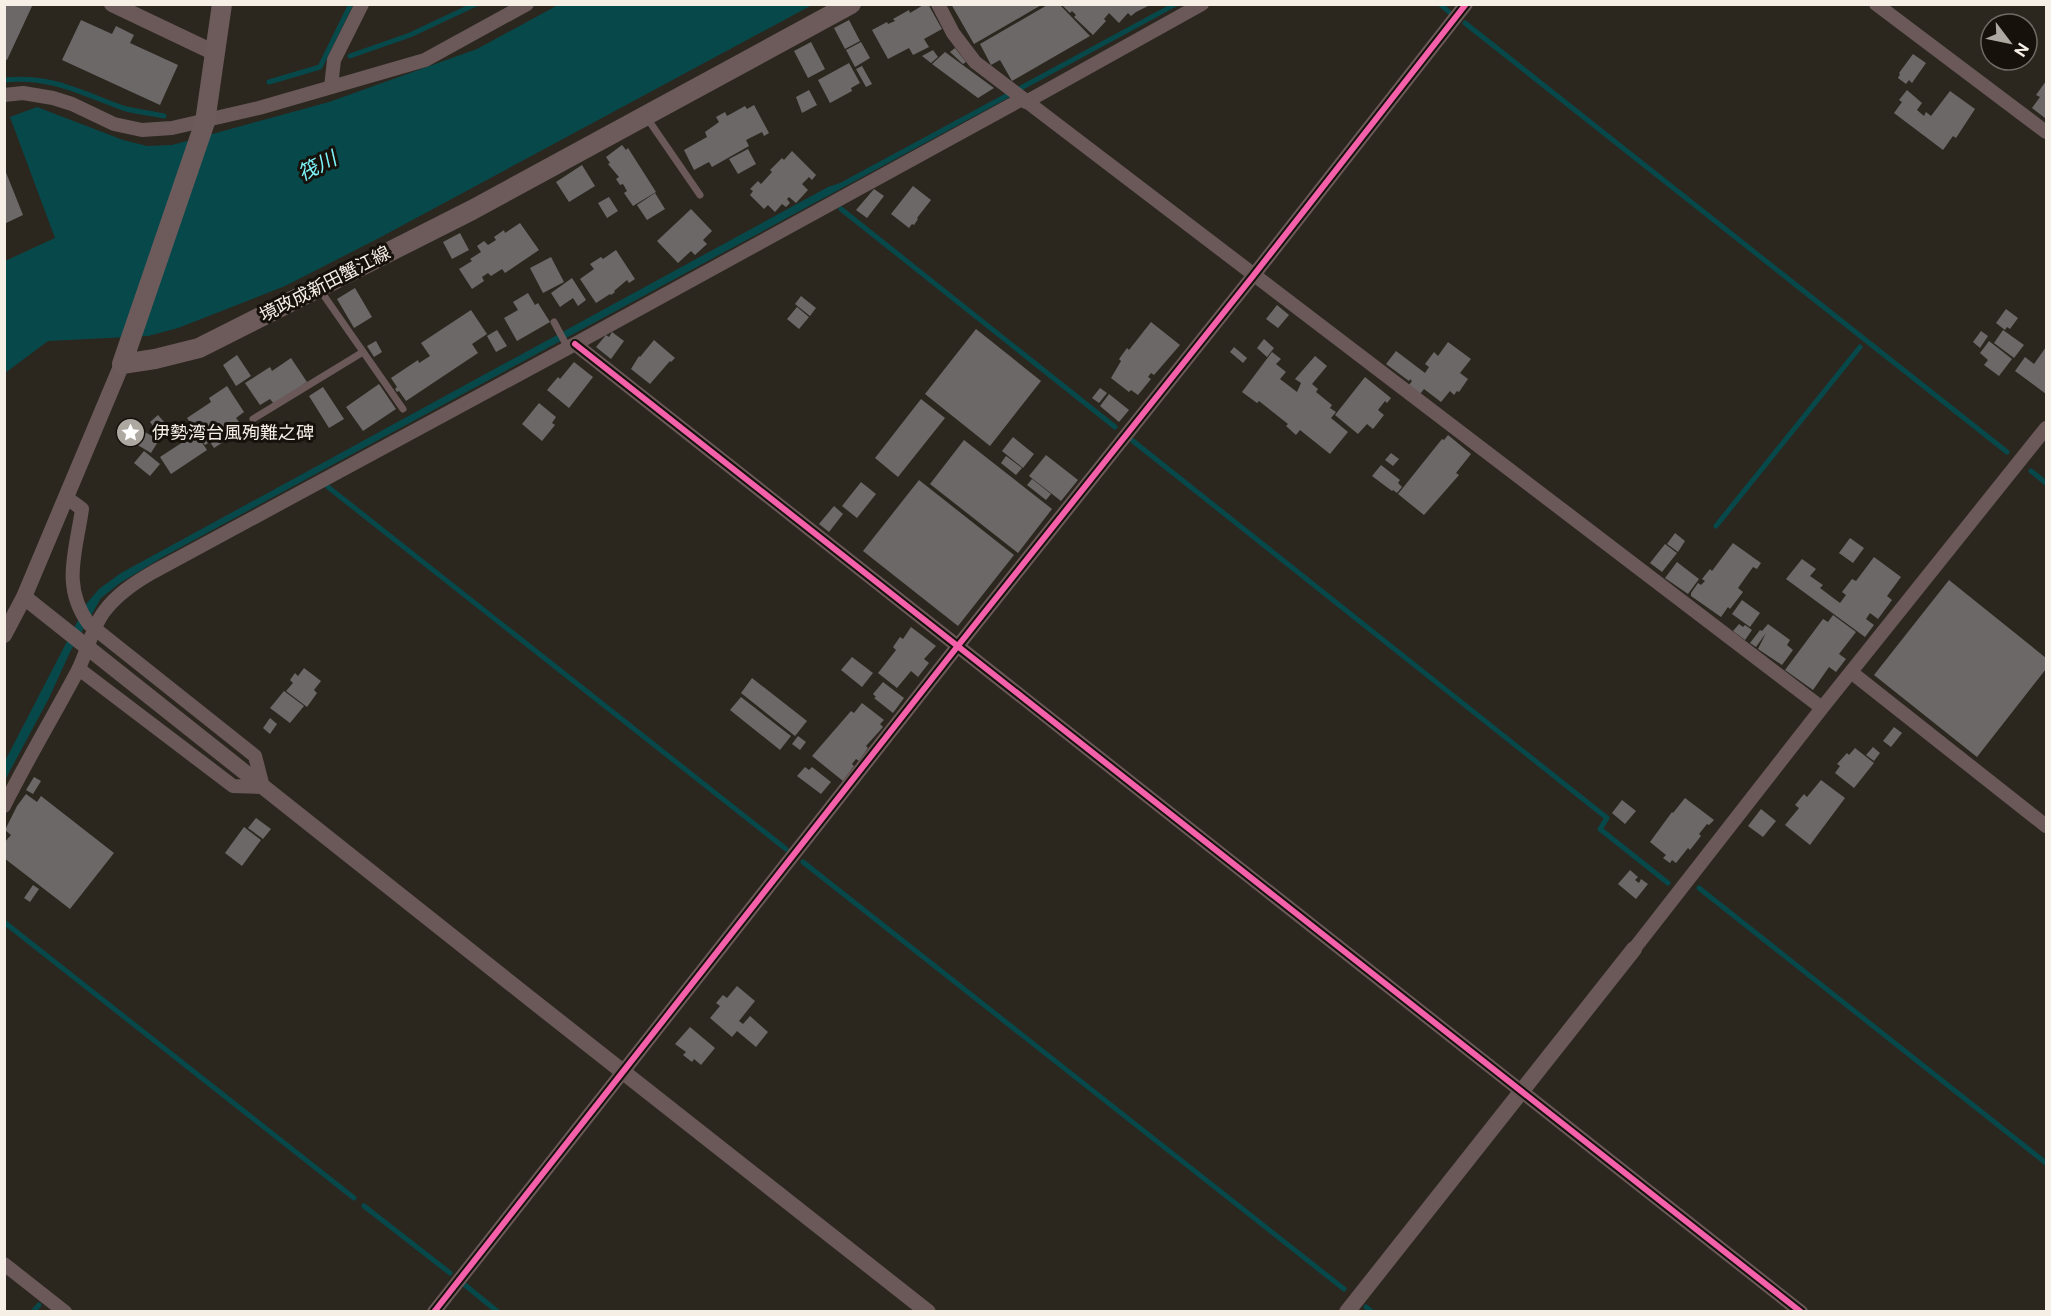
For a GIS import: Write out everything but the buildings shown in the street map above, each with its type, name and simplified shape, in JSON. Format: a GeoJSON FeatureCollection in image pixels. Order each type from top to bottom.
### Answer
{"type":"FeatureCollection","features":[{"type":"Feature","properties":{"kind":"main road"},"geometry":{"type":"LineString","coordinates":[[124,355],[205,122],[222,4]]}},
{"type":"Feature","properties":{"kind":"main road","name":"境政成新田蟹江線"},"geometry":{"type":"LineString","coordinates":[[124,355],[155,359],[199,348],[472,210],[851,4]]}},
{"type":"Feature","properties":{"kind":"street"},"geometry":{"type":"LineString","coordinates":[[112,4],[215,53]]}},
{"type":"Feature","properties":{"kind":"street"},"geometry":{"type":"LineString","coordinates":[[332,87],[334,60],[362,4]]}},
{"type":"Feature","properties":{"kind":"street"},"geometry":{"type":"LineString","coordinates":[[4,94],[23,93],[53,98],[72,104],[114,124],[142,130],[172,128],[205,122],[425,60],[527,4]]}},
{"type":"Feature","properties":{"kind":"street"},"geometry":{"type":"LineString","coordinates":[[938,4],[953,33],[975,62],[1022,100],[1822,708]]}},
{"type":"Feature","properties":{"kind":"street"},"geometry":{"type":"LineString","coordinates":[[4,806],[79,669],[92,626],[115,599],[153,572],[1202,4]]}},
{"type":"Feature","properties":{"kind":"street"},"geometry":{"type":"LineString","coordinates":[[434,1311],[1466,4]]}},
{"type":"Feature","properties":{"kind":"street"},"geometry":{"type":"LineString","coordinates":[[1876,4],[2046,132]]}},
{"type":"Feature","properties":{"kind":"street"},"geometry":{"type":"LineString","coordinates":[[569,345],[1801,1311]]}},
{"type":"Feature","properties":{"kind":"street"},"geometry":{"type":"LineString","coordinates":[[4,635],[9,614],[31,602],[67,498],[124,355]]}},
{"type":"Feature","properties":{"kind":"street"},"geometry":{"type":"LineString","coordinates":[[1347,1311],[1634,950],[1822,708],[2046,428]]}},
{"type":"Feature","properties":{"kind":"street"},"geometry":{"type":"LineString","coordinates":[[67,498],[82,509],[71,571],[73,593],[79,610],[92,626],[255,756],[263,787]]}},
{"type":"Feature","properties":{"kind":"street"},"geometry":{"type":"LineString","coordinates":[[31,602],[928,1311]]}},
{"type":"Feature","properties":{"kind":"street"},"geometry":{"type":"LineString","coordinates":[[79,669],[233,786],[263,787]]}},
{"type":"Feature","properties":{"kind":"street"},"geometry":{"type":"LineString","coordinates":[[1851,672],[2046,826]]}},
{"type":"Feature","properties":{"kind":"street"},"geometry":{"type":"LineString","coordinates":[[4,1264],[65,1311]]}},
{"type":"Feature","properties":{"kind":"lane"},"geometry":{"type":"LineString","coordinates":[[645,116],[700,195]]}},
{"type":"Feature","properties":{"kind":"lane"},"geometry":{"type":"LineString","coordinates":[[318,288],[403,409]]}},
{"type":"Feature","properties":{"kind":"lane"},"geometry":{"type":"LineString","coordinates":[[554,322],[569,345]]}},
{"type":"Feature","properties":{"kind":"lane"},"geometry":{"type":"LineString","coordinates":[[253,419],[363,352]]}},
{"type":"Feature","properties":{"kind":"water","name":"筏川"},"geometry":{"type":"Polygon","coordinates":[[[558,5],[812,5],[379,238],[285,286],[178,328],[148,336],[48,341],[5,373],[5,261],[55,238],[10,117],[37,107],[123,140],[147,146],[172,145],[329,102],[477,49],[558,5]]]}},
{"type":"Feature","properties":{"kind":"water"},"geometry":{"type":"Polygon","coordinates":[[[1169,5],[1179,5],[161,558],[120,583],[101,598],[70,652],[49,698],[5,780],[5,761],[87,603],[99,589],[121,573],[828,187],[840,183],[1169,5]]]}},
{"type":"Feature","properties":{"kind":"waterway"},"geometry":{"type":"LineString","coordinates":[[269,82],[320,67],[351,4]]}},
{"type":"Feature","properties":{"kind":"waterway"},"geometry":{"type":"LineString","coordinates":[[350,56],[410,35],[476,4]]}},
{"type":"Feature","properties":{"kind":"waterway"},"geometry":{"type":"LineString","coordinates":[[1440,4],[1449,12]]}},
{"type":"Feature","properties":{"kind":"waterway"},"geometry":{"type":"LineString","coordinates":[[1465,23],[2007,452]]}},
{"type":"Feature","properties":{"kind":"waterway"},"geometry":{"type":"LineString","coordinates":[[4,80],[37,80],[65,86],[123,108],[164,116]]}},
{"type":"Feature","properties":{"kind":"waterway"},"geometry":{"type":"LineString","coordinates":[[841,209],[1115,427]]}},
{"type":"Feature","properties":{"kind":"waterway"},"geometry":{"type":"LineString","coordinates":[[1716,526],[1860,347]]}},
{"type":"Feature","properties":{"kind":"waterway"},"geometry":{"type":"LineString","coordinates":[[1133,441],[1607,818],[1600,829],[1668,883]]}},
{"type":"Feature","properties":{"kind":"waterway"},"geometry":{"type":"LineString","coordinates":[[2031,471],[2046,483]]}},
{"type":"Feature","properties":{"kind":"waterway"},"geometry":{"type":"LineString","coordinates":[[328,487],[786,849]]}},
{"type":"Feature","properties":{"kind":"waterway"},"geometry":{"type":"LineString","coordinates":[[803,862],[1344,1289]]}},
{"type":"Feature","properties":{"kind":"waterway"},"geometry":{"type":"LineString","coordinates":[[1699,888],[2046,1163]]}},
{"type":"Feature","properties":{"kind":"waterway"},"geometry":{"type":"LineString","coordinates":[[4,922],[354,1198]]}},
{"type":"Feature","properties":{"kind":"waterway"},"geometry":{"type":"LineString","coordinates":[[364,1206],[450,1273]]}},
{"type":"Feature","properties":{"kind":"waterway"},"geometry":{"type":"LineString","coordinates":[[465,1285],[498,1312]]}},
{"type":"Feature","properties":{"kind":"waterway"},"geometry":{"type":"LineString","coordinates":[[33,1312],[39,1305]]}},
{"type":"Feature","properties":{"kind":"waterway"},"geometry":{"type":"LineString","coordinates":[[1366,1307],[1372,1312]]}},
{"type":"Feature","properties":{"kind":"cycle path"},"geometry":{"type":"LineString","coordinates":[[434,1312],[1466,4]]}},
{"type":"Feature","properties":{"kind":"cycle path"},"geometry":{"type":"LineString","coordinates":[[575,344],[1801,1312]]}},
{"type":"Feature","properties":{"kind":"place","name":"伊勢湾台風殉難之碑"},"geometry":{"type":"Point","coordinates":[131,433]}}]}
